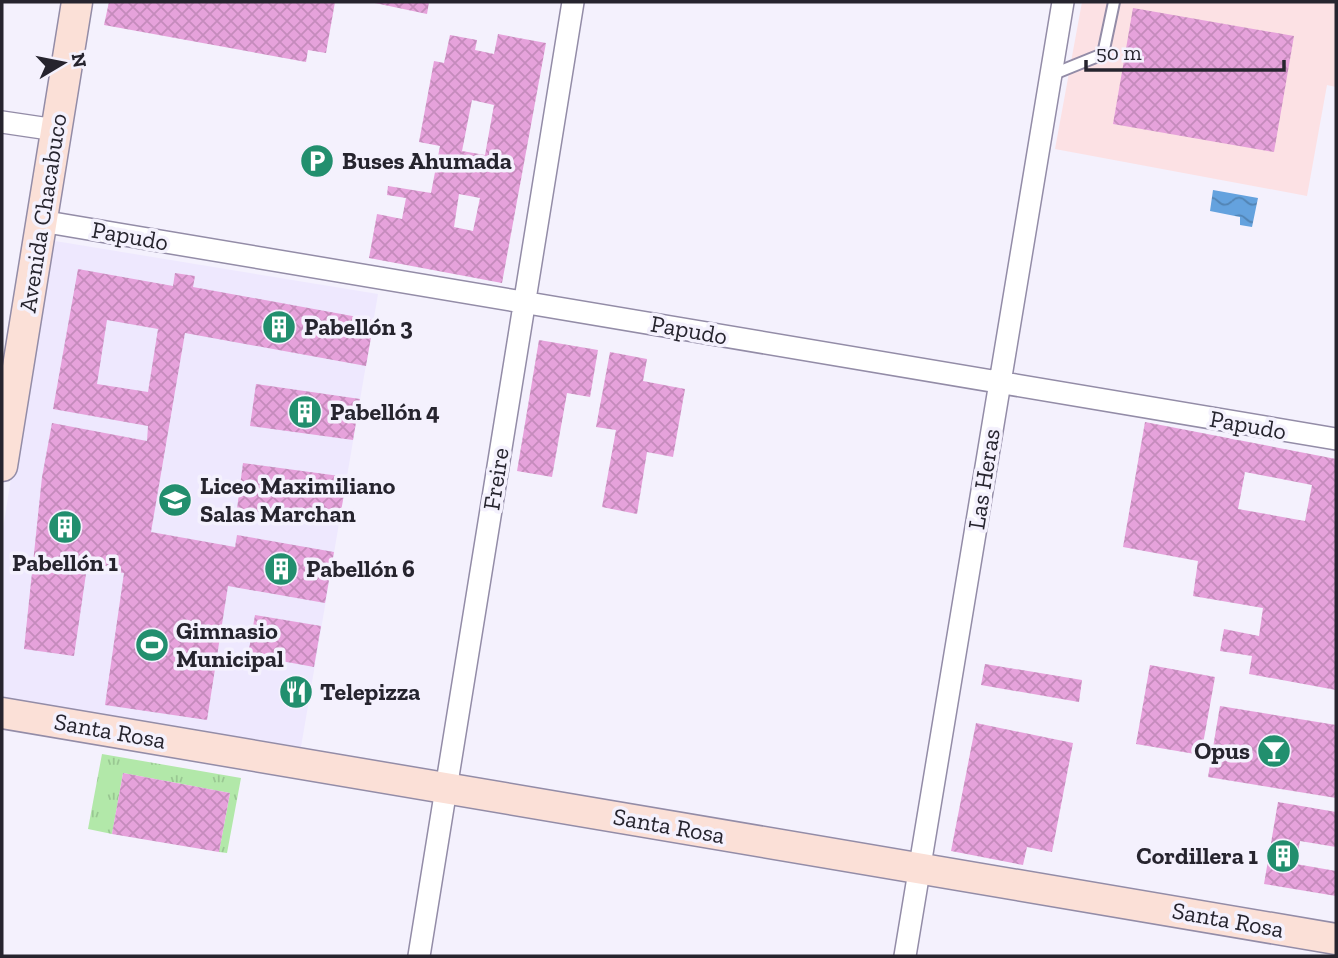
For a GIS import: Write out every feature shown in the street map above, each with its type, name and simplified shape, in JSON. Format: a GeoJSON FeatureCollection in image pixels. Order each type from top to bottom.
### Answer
{"type":"FeatureCollection","features":[{"type":"Feature","properties":{"kind":"main road","name":"Avenida Chacabuco"},"geometry":{"type":"LineString","coordinates":[[2,466],[6,410],[77,2]]}},
{"type":"Feature","properties":{"kind":"main road","name":"Santa Rosa"},"geometry":{"type":"LineString","coordinates":[[2,713],[1336,939]]}},
{"type":"Feature","properties":{"kind":"street","name":"Freire"},"geometry":{"type":"LineString","coordinates":[[419,956],[573,2]]}},
{"type":"Feature","properties":{"kind":"street","name":"Las Heras"},"geometry":{"type":"LineString","coordinates":[[905,956],[1063,2]]}},
{"type":"Feature","properties":{"kind":"street"},"geometry":{"type":"LineString","coordinates":[[2,122],[56,130]]}},
{"type":"Feature","properties":{"kind":"street","name":"Papudo"},"geometry":{"type":"LineString","coordinates":[[41,221],[1336,439]]}},
{"type":"Feature","properties":{"kind":"lane"},"geometry":{"type":"LineString","coordinates":[[1050,76],[1103,54],[1114,2]]}},
{"type":"Feature","properties":{"kind":"shaded area"},"geometry":{"type":"Polygon","coordinates":[[[1082,2],[1336,2],[1336,87],[1327,85],[1307,196],[1055,149],[1082,2]]]}},
{"type":"Feature","properties":{"kind":"shaded area","name":"Liceo Maximiliano Salas Marchan"},"geometry":{"type":"Polygon","coordinates":[[[49,240],[378,294],[301,747],[2,698],[2,535],[49,240]]]}},
{"type":"Feature","properties":{"kind":"green space"},"geometry":{"type":"Polygon","coordinates":[[[102,754],[241,778],[227,853],[219,852],[230,793],[123,773],[112,834],[88,829],[102,754]]]}},
{"type":"Feature","properties":{"kind":"water"},"geometry":{"type":"Polygon","coordinates":[[[1213,190],[1258,198],[1252,227],[1240,225],[1240,217],[1210,211],[1213,190]]]}},
{"type":"Feature","properties":{"kind":"building"},"geometry":{"type":"Polygon","coordinates":[[[109,2],[335,2],[326,53],[308,50],[306,62],[104,25],[109,2]]]}},
{"type":"Feature","properties":{"kind":"building"},"geometry":{"type":"Polygon","coordinates":[[[370,2],[429,2],[427,14],[370,2]]]}},
{"type":"Feature","properties":{"kind":"building"},"geometry":{"type":"Polygon","coordinates":[[[1133,8],[1294,36],[1274,152],[1113,124],[1133,8]]]}},
{"type":"Feature","properties":{"kind":"building"},"geometry":{"type":"Polygon","coordinates":[[[498,34],[546,43],[502,283],[369,258],[377,214],[402,219],[406,198],[387,195],[388,186],[431,193],[440,146],[419,142],[434,61],[444,63],[450,35],[477,40],[475,50],[494,54],[498,34]],[[472,100],[462,151],[485,155],[494,105],[472,100]],[[459,194],[454,227],[473,231],[480,198],[459,194]]]}},
{"type":"Feature","properties":{"kind":"building"},"geometry":{"type":"Polygon","coordinates":[[[78,269],[173,286],[175,273],[195,276],[193,287],[374,320],[366,366],[185,333],[151,532],[235,547],[237,535],[334,552],[325,603],[228,586],[207,720],[105,705],[124,573],[87,567],[74,656],[24,649],[42,477],[52,423],[147,441],[148,426],[53,409],[78,269]],[[107,320],[97,384],[148,392],[158,329],[107,320]]]}},
{"type":"Feature","properties":{"kind":"building"},"geometry":{"type":"Polygon","coordinates":[[[539,340],[598,350],[590,397],[567,393],[552,477],[517,471],[539,340]]]}},
{"type":"Feature","properties":{"kind":"building"},"geometry":{"type":"Polygon","coordinates":[[[610,352],[647,359],[643,381],[685,389],[673,457],[647,452],[637,514],[602,507],[616,430],[596,427],[610,352]]]}},
{"type":"Feature","properties":{"kind":"building","name":"Pabellón 4"},"geometry":{"type":"Polygon","coordinates":[[[256,384],[360,399],[353,440],[250,426],[256,384]]]}},
{"type":"Feature","properties":{"kind":"building"},"geometry":{"type":"Polygon","coordinates":[[[1145,422],[1336,459],[1336,690],[1249,674],[1252,656],[1220,651],[1224,629],[1259,636],[1263,608],[1193,596],[1198,561],[1123,547],[1145,422]],[[1245,472],[1238,509],[1305,521],[1312,485],[1245,472]]]}},
{"type":"Feature","properties":{"kind":"building"},"geometry":{"type":"Polygon","coordinates":[[[243,463],[347,477],[339,523],[237,509],[243,463]]]}},
{"type":"Feature","properties":{"kind":"building"},"geometry":{"type":"Polygon","coordinates":[[[255,615],[321,626],[314,667],[248,655],[255,615]]]}},
{"type":"Feature","properties":{"kind":"building"},"geometry":{"type":"Polygon","coordinates":[[[985,664],[1082,680],[1079,702],[981,685],[985,664]]]}},
{"type":"Feature","properties":{"kind":"building"},"geometry":{"type":"Polygon","coordinates":[[[1150,665],[1215,677],[1201,755],[1136,744],[1150,665]]]}},
{"type":"Feature","properties":{"kind":"building","name":"Opus"},"geometry":{"type":"Polygon","coordinates":[[[1220,706],[1336,725],[1336,798],[1208,777],[1220,706]]]}},
{"type":"Feature","properties":{"kind":"building"},"geometry":{"type":"Polygon","coordinates":[[[976,723],[1073,743],[1052,852],[1027,847],[1023,865],[951,851],[976,723]]]}},
{"type":"Feature","properties":{"kind":"building"},"geometry":{"type":"Polygon","coordinates":[[[123,773],[230,793],[219,852],[112,834],[123,773]]]}},
{"type":"Feature","properties":{"kind":"building","name":"Cordillera 1"},"geometry":{"type":"Polygon","coordinates":[[[1278,802],[1336,812],[1336,847],[1300,841],[1296,864],[1336,871],[1336,896],[1264,884],[1278,802]]]}},
{"type":"Feature","properties":{"kind":"place","name":"Buses Ahumada"},"geometry":{"type":"Point","coordinates":[317,161]}},
{"type":"Feature","properties":{"kind":"place","name":"Pabellón 3"},"geometry":{"type":"Point","coordinates":[279,327]}},
{"type":"Feature","properties":{"kind":"place","name":"Pabellón 4"},"geometry":{"type":"Point","coordinates":[305,412]}},
{"type":"Feature","properties":{"kind":"place","name":"Liceo Maximiliano Salas Marchan"},"geometry":{"type":"Point","coordinates":[175,500]}},
{"type":"Feature","properties":{"kind":"place","name":"Pabellón 1"},"geometry":{"type":"Point","coordinates":[65,527]}},
{"type":"Feature","properties":{"kind":"place","name":"Pabellón 6"},"geometry":{"type":"Point","coordinates":[281,569]}},
{"type":"Feature","properties":{"kind":"place","name":"Gimnasio Municipal"},"geometry":{"type":"Point","coordinates":[152,645]}},
{"type":"Feature","properties":{"kind":"place","name":"Telepizza"},"geometry":{"type":"Point","coordinates":[296,692]}},
{"type":"Feature","properties":{"kind":"place","name":"Opus"},"geometry":{"type":"Point","coordinates":[1274,751]}},
{"type":"Feature","properties":{"kind":"place","name":"Cordillera 1"},"geometry":{"type":"Point","coordinates":[1283,856]}}]}
